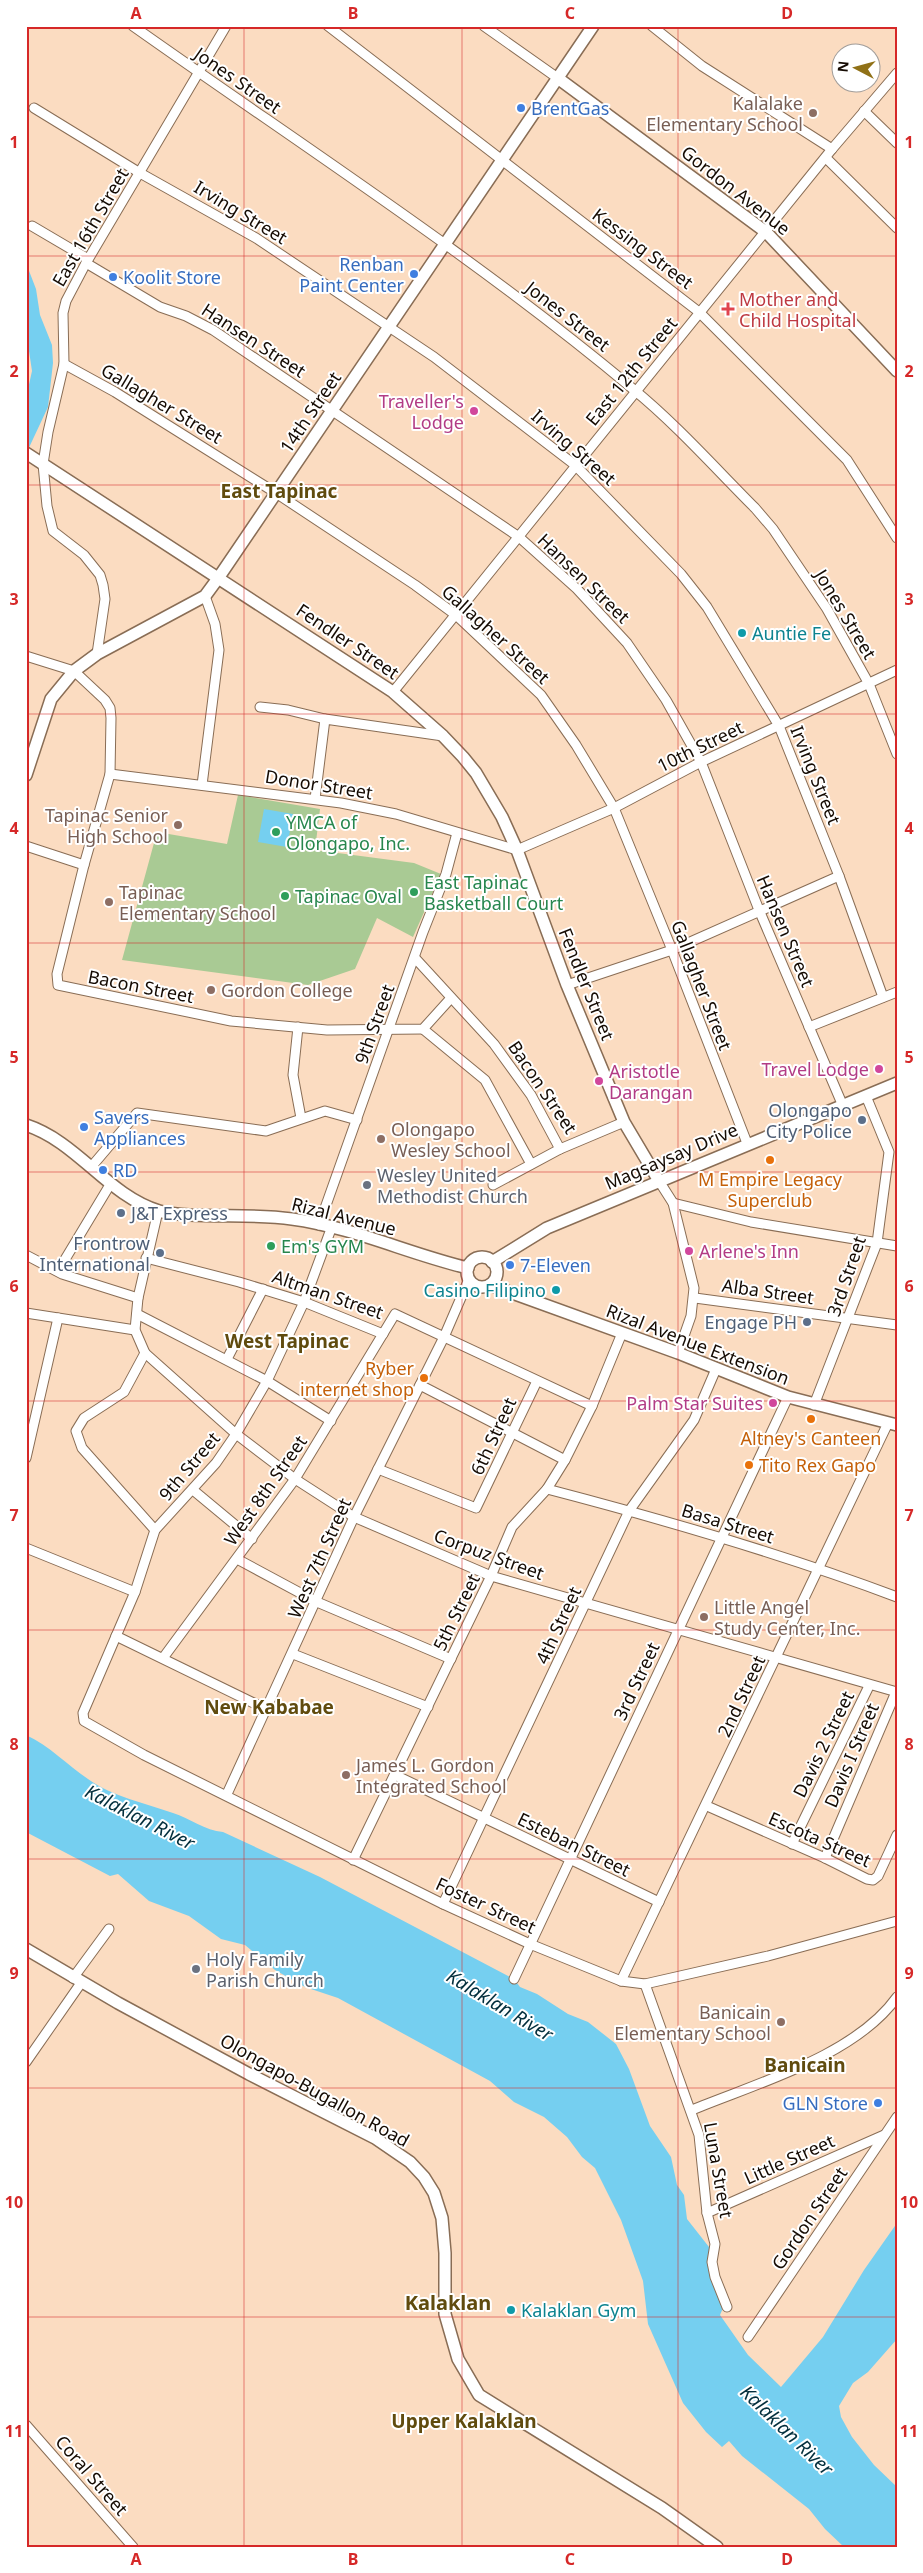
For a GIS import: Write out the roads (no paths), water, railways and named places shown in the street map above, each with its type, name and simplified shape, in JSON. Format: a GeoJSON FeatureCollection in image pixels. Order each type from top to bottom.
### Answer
{"type":"FeatureCollection","features":[{"type":"Feature","properties":{"kind":"main road","name":"14th Street"},"geometry":{"type":"LineString","coordinates":[[26,775],[28,761],[51,699],[74,671],[98,654],[205,596],[504,162],[594,26]]}},
{"type":"Feature","properties":{"kind":"main road","name":"Gordon Avenue"},"geometry":{"type":"LineString","coordinates":[[559,79],[766,232],[897,371]]}},
{"type":"Feature","properties":{"kind":"main road","name":"Fendler Street"},"geometry":{"type":"LineString","coordinates":[[35,458],[393,692],[442,736],[476,773],[502,817],[517,850],[567,985],[624,1122],[659,1181]]}},
{"type":"Feature","properties":{"kind":"main road","name":"Magsaysay Drive"},"geometry":{"type":"LineString","coordinates":[[492,1262],[548,1228],[746,1143],[897,1083]]}},
{"type":"Feature","properties":{"kind":"main road","name":"Rizal Avenue"},"geometry":{"type":"LineString","coordinates":[[26,1125],[53,1136],[75,1151],[111,1183],[158,1211],[203,1216],[292,1219],[331,1228],[468,1274]]}},
{"type":"Feature","properties":{"kind":"main road"},"geometry":{"type":"LineString","coordinates":[[480,1258],[492,1262],[496,1274],[490,1285],[476,1286],[468,1274],[472,1261],[480,1258]]}},
{"type":"Feature","properties":{"kind":"main road","name":"Rizal Avenue Extension"},"geometry":{"type":"LineString","coordinates":[[490,1285],[678,1353],[788,1397],[893,1424]]}},
{"type":"Feature","properties":{"kind":"main road","name":"Olongapo-Bugallon Road"},"geometry":{"type":"LineString","coordinates":[[26,1949],[77,1980],[249,2074],[375,2138],[410,2162],[424,2177],[434,2193],[442,2218],[445,2254],[445,2314],[458,2359],[479,2395],[662,2508],[717,2547]]}},
{"type":"Feature","properties":{"kind":"street","name":"Jones Street"},"geometry":{"type":"LineString","coordinates":[[133,26],[445,245],[543,316],[636,390],[756,508],[773,529],[827,609],[869,684],[897,754]]}},
{"type":"Feature","properties":{"kind":"street","name":"East 16th Street"},"geometry":{"type":"LineString","coordinates":[[98,654],[105,599],[103,585],[100,576],[84,555],[53,531],[35,458],[46,438],[64,364],[63,313],[66,301],[87,261],[226,26]]}},
{"type":"Feature","properties":{"kind":"street","name":"Kessing Street"},"geometry":{"type":"LineString","coordinates":[[328,26],[699,312],[847,460],[897,538]]}},
{"type":"Feature","properties":{"kind":"street","name":"Gordon Avenue"},"geometry":{"type":"LineString","coordinates":[[484,26],[559,79]]}},
{"type":"Feature","properties":{"kind":"street"},"geometry":{"type":"LineString","coordinates":[[652,26],[702,66],[832,149]]}},
{"type":"Feature","properties":{"kind":"street","name":"East 12th Street"},"geometry":{"type":"LineString","coordinates":[[393,692],[699,312],[832,149],[897,73]]}},
{"type":"Feature","properties":{"kind":"street","name":"Irving Street"},"geometry":{"type":"LineString","coordinates":[[34,108],[140,173],[256,238],[482,392],[576,465],[681,574],[696,592],[779,726],[839,876],[883,998]]}},
{"type":"Feature","properties":{"kind":"street"},"geometry":{"type":"LineString","coordinates":[[864,111],[897,143]]}},
{"type":"Feature","properties":{"kind":"street"},"geometry":{"type":"LineString","coordinates":[[826,158],[897,228]]}},
{"type":"Feature","properties":{"kind":"street","name":"Hansen Street"},"geometry":{"type":"LineString","coordinates":[[32,226],[160,306],[186,316],[213,330],[519,537],[576,588],[627,643],[666,700],[701,762],[759,910],[843,1106]]}},
{"type":"Feature","properties":{"kind":"street","name":"Gallagher Street"},"geometry":{"type":"LineString","coordinates":[[64,364],[115,392],[276,493],[415,584],[456,615],[541,695],[576,745],[614,808],[672,950],[746,1143]]}},
{"type":"Feature","properties":{"kind":"street"},"geometry":{"type":"LineString","coordinates":[[202,785],[219,650],[216,624],[205,596]]}},
{"type":"Feature","properties":{"kind":"street"},"geometry":{"type":"LineString","coordinates":[[26,656],[74,671],[105,700],[110,708],[110,774],[84,864],[26,846]]}},
{"type":"Feature","properties":{"kind":"street","name":"10th Street"},"geometry":{"type":"LineString","coordinates":[[517,850],[614,808],[701,762],[897,670]]}},
{"type":"Feature","properties":{"kind":"street"},"geometry":{"type":"LineString","coordinates":[[260,707],[288,710],[325,719],[442,736]]}},
{"type":"Feature","properties":{"kind":"street"},"geometry":{"type":"LineString","coordinates":[[315,798],[325,719]]}},
{"type":"Feature","properties":{"kind":"street","name":"Donor Street"},"geometry":{"type":"LineString","coordinates":[[110,774],[315,798],[396,814],[517,850]]}},
{"type":"Feature","properties":{"kind":"street","name":"9th Street"},"geometry":{"type":"LineString","coordinates":[[319,1225],[446,874],[456,833]]}},
{"type":"Feature","properties":{"kind":"street","name":"Bacon Street"},"geometry":{"type":"LineString","coordinates":[[84,864],[56,974],[57,983],[62,987],[232,1020],[327,1030],[423,1030]]}},
{"type":"Feature","properties":{"kind":"street"},"geometry":{"type":"LineString","coordinates":[[567,985],[672,950],[839,876]]}},
{"type":"Feature","properties":{"kind":"street","name":"Bacon Street"},"geometry":{"type":"LineString","coordinates":[[415,958],[494,1044],[531,1095],[560,1148],[624,1122]]}},
{"type":"Feature","properties":{"kind":"street"},"geometry":{"type":"LineString","coordinates":[[809,1027],[897,992]]}},
{"type":"Feature","properties":{"kind":"street"},"geometry":{"type":"LineString","coordinates":[[451,998],[423,1030],[485,1080],[530,1164]]}},
{"type":"Feature","properties":{"kind":"street"},"geometry":{"type":"LineString","coordinates":[[298,1027],[293,1075],[301,1118]]}},
{"type":"Feature","properties":{"kind":"street","name":"3rd Street"},"geometry":{"type":"LineString","coordinates":[[814,1405],[877,1243],[893,1152],[866,1096]]}},
{"type":"Feature","properties":{"kind":"street"},"geometry":{"type":"LineString","coordinates":[[92,1166],[137,1114],[266,1131],[325,1111],[357,1120]]}},
{"type":"Feature","properties":{"kind":"street"},"geometry":{"type":"LineString","coordinates":[[493,1186],[560,1148]]}},
{"type":"Feature","properties":{"kind":"street","name":"Fendler Street"},"geometry":{"type":"LineString","coordinates":[[659,1181],[673,1203],[695,1298],[692,1316],[678,1353]]}},
{"type":"Feature","properties":{"kind":"street"},"geometry":{"type":"LineString","coordinates":[[58,1272],[111,1183]]}},
{"type":"Feature","properties":{"kind":"street"},"geometry":{"type":"LineString","coordinates":[[673,1203],[751,1222],[897,1246]]}},
{"type":"Feature","properties":{"kind":"street","name":"Corpuz Street"},"geometry":{"type":"LineString","coordinates":[[158,1211],[138,1298],[136,1330],[145,1354],[236,1434],[295,1479],[354,1517],[491,1576],[869,1686],[896,1692]]}},
{"type":"Feature","properties":{"kind":"street","name":"9th Street"},"geometry":{"type":"LineString","coordinates":[[88,1724],[83,1720],[84,1713],[135,1592],[155,1530],[193,1490],[236,1434],[267,1381],[304,1302],[331,1228]]}},
{"type":"Feature","properties":{"kind":"street"},"geometry":{"type":"LineString","coordinates":[[26,1255],[58,1272],[138,1298]]}},
{"type":"Feature","properties":{"kind":"street","name":"Altman Street"},"geometry":{"type":"LineString","coordinates":[[146,1258],[263,1289],[304,1302],[383,1334],[396,1314],[592,1406]]}},
{"type":"Feature","properties":{"kind":"street","name":"West 7th Street"},"geometry":{"type":"LineString","coordinates":[[227,1794],[317,1602],[354,1517],[444,1337],[468,1274]]}},
{"type":"Feature","properties":{"kind":"street"},"geometry":{"type":"LineString","coordinates":[[227,1359],[263,1289]]}},
{"type":"Feature","properties":{"kind":"street","name":"Alba Street"},"geometry":{"type":"LineString","coordinates":[[695,1298],[897,1325]]}},
{"type":"Feature","properties":{"kind":"street"},"geometry":{"type":"LineString","coordinates":[[26,1313],[136,1330]]}},
{"type":"Feature","properties":{"kind":"street"},"geometry":{"type":"LineString","coordinates":[[137,1314],[227,1359],[332,1421]]}},
{"type":"Feature","properties":{"kind":"street"},"geometry":{"type":"LineString","coordinates":[[26,1458],[58,1318]]}},
{"type":"Feature","properties":{"kind":"street","name":"5th Street"},"geometry":{"type":"LineString","coordinates":[[353,1860],[491,1576],[512,1527],[548,1489],[565,1460],[592,1406],[622,1333]]}},
{"type":"Feature","properties":{"kind":"street","name":"West 8th Street"},"geometry":{"type":"LineString","coordinates":[[163,1658],[295,1479],[332,1421],[383,1334]]}},
{"type":"Feature","properties":{"kind":"street"},"geometry":{"type":"LineString","coordinates":[[145,1354],[124,1392],[84,1418],[76,1431],[82,1448],[155,1530]]}},
{"type":"Feature","properties":{"kind":"street","name":"4th Street"},"geometry":{"type":"LineString","coordinates":[[443,1904],[629,1511],[694,1420],[716,1369]]}},
{"type":"Feature","properties":{"kind":"street","name":"6th Street"},"geometry":{"type":"LineString","coordinates":[[378,1469],[473,1508],[478,1505],[537,1381]]}},
{"type":"Feature","properties":{"kind":"street"},"geometry":{"type":"LineString","coordinates":[[420,1385],[565,1460]]}},
{"type":"Feature","properties":{"kind":"street","name":"3rd Street"},"geometry":{"type":"LineString","coordinates":[[514,1979],[788,1397]]}},
{"type":"Feature","properties":{"kind":"street","name":"2nd Street"},"geometry":{"type":"LineString","coordinates":[[621,1981],[707,1806],[820,1568],[893,1424]]}},
{"type":"Feature","properties":{"kind":"street","name":"Basa Street"},"geometry":{"type":"LineString","coordinates":[[548,1489],[820,1568],[897,1597]]}},
{"type":"Feature","properties":{"kind":"street"},"geometry":{"type":"LineString","coordinates":[[193,1490],[252,1538]]}},
{"type":"Feature","properties":{"kind":"street"},"geometry":{"type":"LineString","coordinates":[[26,1548],[135,1592]]}},
{"type":"Feature","properties":{"kind":"street"},"geometry":{"type":"LineString","coordinates":[[237,1559],[317,1602],[451,1659]]}},
{"type":"Feature","properties":{"kind":"street"},"geometry":{"type":"LineString","coordinates":[[116,1636],[266,1710]]}},
{"type":"Feature","properties":{"kind":"street"},"geometry":{"type":"LineString","coordinates":[[293,1654],[428,1707]]}},
{"type":"Feature","properties":{"kind":"street","name":"Davis 2 Street"},"geometry":{"type":"LineString","coordinates":[[792,1844],[869,1686]]}},
{"type":"Feature","properties":{"kind":"street","name":"Davis I Street"},"geometry":{"type":"LineString","coordinates":[[825,1858],[896,1692]]}},
{"type":"Feature","properties":{"kind":"street","name":"Foster Street"},"geometry":{"type":"LineString","coordinates":[[88,1724],[144,1755],[227,1794],[353,1860],[443,1904],[530,1944],[621,1981],[645,1984],[768,1956],[897,1922]]}},
{"type":"Feature","properties":{"kind":"street","name":"Esteban Street"},"geometry":{"type":"LineString","coordinates":[[394,1775],[659,1902]]}},
{"type":"Feature","properties":{"kind":"street","name":"Escota Street"},"geometry":{"type":"LineString","coordinates":[[707,1806],[825,1858],[866,1880],[873,1880],[878,1876],[897,1835]]}},
{"type":"Feature","properties":{"kind":"street"},"geometry":{"type":"LineString","coordinates":[[26,2062],[109,1928]]}},
{"type":"Feature","properties":{"kind":"street","name":"Luna Street"},"geometry":{"type":"LineString","coordinates":[[645,1984],[666,2047],[692,2110],[700,2142],[707,2212],[714,2236],[712,2262],[715,2278],[727,2307]]}},
{"type":"Feature","properties":{"kind":"street"},"geometry":{"type":"LineString","coordinates":[[692,2110],[829,2054],[874,2022],[897,1997]]}},
{"type":"Feature","properties":{"kind":"street","name":"Gordon Street"},"geometry":{"type":"LineString","coordinates":[[748,2337],[897,2117]]}},
{"type":"Feature","properties":{"kind":"street","name":"Little Street"},"geometry":{"type":"LineString","coordinates":[[707,2212],[884,2134]]}},
{"type":"Feature","properties":{"kind":"street","name":"Coral Street"},"geometry":{"type":"LineString","coordinates":[[26,2425],[133,2547]]}},
{"type":"Feature","properties":{"kind":"water"},"geometry":{"type":"Polygon","coordinates":[[[26,263],[36,289],[40,315],[52,345],[53,363],[48,407],[26,454],[26,398],[32,371],[26,331],[26,263]]]}},
{"type":"Feature","properties":{"kind":"water","name":"YMCA of Olongapo, Inc."},"geometry":{"type":"Polygon","coordinates":[[[264,809],[293,814],[287,847],[258,842],[264,809]]]}},
{"type":"Feature","properties":{"kind":"water","name":"Kalaklan River"},"geometry":{"type":"Polygon","coordinates":[[[26,1735],[51,1750],[80,1774],[98,1785],[118,1795],[179,1815],[204,1827],[223,1832],[320,1877],[514,1979],[520,1987],[537,1994],[568,2014],[588,2022],[616,2044],[629,2069],[650,2126],[671,2157],[677,2185],[684,2195],[687,2219],[709,2247],[709,2262],[723,2308],[720,2315],[748,2355],[781,2387],[823,2337],[864,2270],[897,2223],[897,2339],[868,2372],[853,2383],[839,2406],[841,2417],[852,2437],[874,2465],[897,2487],[897,2547],[844,2547],[825,2529],[809,2509],[742,2456],[729,2441],[722,2447],[706,2432],[683,2403],[648,2324],[643,2281],[621,2220],[595,2168],[582,2157],[567,2137],[544,2117],[514,2102],[490,2081],[338,1998],[305,1987],[275,1970],[245,1945],[221,1939],[189,1916],[149,1901],[118,1874],[110,1876],[26,1832],[26,1735]]]}},
{"type":"Feature","properties":{"kind":"place","name":"BrentGas"},"geometry":{"type":"Point","coordinates":[521,108]}},
{"type":"Feature","properties":{"kind":"place","name":"Kalalake Elementary School"},"geometry":{"type":"Point","coordinates":[813,113]}},
{"type":"Feature","properties":{"kind":"place","name":"Renban Paint Center"},"geometry":{"type":"Point","coordinates":[414,274]}},
{"type":"Feature","properties":{"kind":"place","name":"Koolit Store"},"geometry":{"type":"Point","coordinates":[113,277]}},
{"type":"Feature","properties":{"kind":"place","name":"Mother and Child Hospital"},"geometry":{"type":"Point","coordinates":[728,309]}},
{"type":"Feature","properties":{"kind":"place","name":"Traveller's Lodge"},"geometry":{"type":"Point","coordinates":[474,411]}},
{"type":"Feature","properties":{"kind":"place","name":"Auntie Fe"},"geometry":{"type":"Point","coordinates":[742,633]}},
{"type":"Feature","properties":{"kind":"place","name":"Tapinac Senior High School"},"geometry":{"type":"Point","coordinates":[178,825]}},
{"type":"Feature","properties":{"kind":"place","name":"YMCA of Olongapo, Inc."},"geometry":{"type":"Point","coordinates":[276,832]}},
{"type":"Feature","properties":{"kind":"place","name":"East Tapinac Basketball Court"},"geometry":{"type":"Point","coordinates":[414,892]}},
{"type":"Feature","properties":{"kind":"place","name":"Tapinac Oval"},"geometry":{"type":"Point","coordinates":[285,896]}},
{"type":"Feature","properties":{"kind":"place","name":"Tapinac Elementary School"},"geometry":{"type":"Point","coordinates":[109,902]}},
{"type":"Feature","properties":{"kind":"place","name":"Gordon College"},"geometry":{"type":"Point","coordinates":[211,990]}},
{"type":"Feature","properties":{"kind":"place","name":"Travel Lodge"},"geometry":{"type":"Point","coordinates":[879,1069]}},
{"type":"Feature","properties":{"kind":"place","name":"Aristotle Darangan"},"geometry":{"type":"Point","coordinates":[599,1081]}},
{"type":"Feature","properties":{"kind":"place","name":"Olongapo City Police"},"geometry":{"type":"Point","coordinates":[862,1120]}},
{"type":"Feature","properties":{"kind":"place","name":"Savers Appliances"},"geometry":{"type":"Point","coordinates":[84,1127]}},
{"type":"Feature","properties":{"kind":"place","name":"Olongapo Wesley School"},"geometry":{"type":"Point","coordinates":[381,1139]}},
{"type":"Feature","properties":{"kind":"place","name":"M Empire Legacy Superclub"},"geometry":{"type":"Point","coordinates":[770,1160]}},
{"type":"Feature","properties":{"kind":"place","name":"RD"},"geometry":{"type":"Point","coordinates":[103,1170]}},
{"type":"Feature","properties":{"kind":"place","name":"Wesley United Methodist Church"},"geometry":{"type":"Point","coordinates":[367,1185]}},
{"type":"Feature","properties":{"kind":"place","name":"J&T Express"},"geometry":{"type":"Point","coordinates":[121,1213]}},
{"type":"Feature","properties":{"kind":"place","name":"Em's GYM"},"geometry":{"type":"Point","coordinates":[271,1246]}},
{"type":"Feature","properties":{"kind":"place","name":"Arlene's Inn"},"geometry":{"type":"Point","coordinates":[689,1251]}},
{"type":"Feature","properties":{"kind":"place","name":"Frontrow International"},"geometry":{"type":"Point","coordinates":[160,1253]}},
{"type":"Feature","properties":{"kind":"place","name":"7-Eleven"},"geometry":{"type":"Point","coordinates":[510,1265]}},
{"type":"Feature","properties":{"kind":"place","name":"Casino Filipino"},"geometry":{"type":"Point","coordinates":[556,1290]}},
{"type":"Feature","properties":{"kind":"place","name":"Engage PH"},"geometry":{"type":"Point","coordinates":[807,1322]}},
{"type":"Feature","properties":{"kind":"place","name":"Ryber internet shop"},"geometry":{"type":"Point","coordinates":[424,1378]}},
{"type":"Feature","properties":{"kind":"place","name":"Palm Star Suites"},"geometry":{"type":"Point","coordinates":[773,1403]}},
{"type":"Feature","properties":{"kind":"place","name":"Altney's Canteen"},"geometry":{"type":"Point","coordinates":[811,1419]}},
{"type":"Feature","properties":{"kind":"place","name":"Tito Rex Gapo"},"geometry":{"type":"Point","coordinates":[749,1465]}},
{"type":"Feature","properties":{"kind":"place","name":"Little Angel Study Center, Inc."},"geometry":{"type":"Point","coordinates":[704,1617]}},
{"type":"Feature","properties":{"kind":"place","name":"James L. Gordon Integrated School"},"geometry":{"type":"Point","coordinates":[346,1775]}},
{"type":"Feature","properties":{"kind":"place","name":"Holy Family Parish Church"},"geometry":{"type":"Point","coordinates":[196,1969]}},
{"type":"Feature","properties":{"kind":"place","name":"Banicain Elementary School"},"geometry":{"type":"Point","coordinates":[781,2022]}},
{"type":"Feature","properties":{"kind":"place","name":"GLN Store"},"geometry":{"type":"Point","coordinates":[878,2103]}},
{"type":"Feature","properties":{"kind":"place","name":"Kalaklan Gym"},"geometry":{"type":"Point","coordinates":[511,2310]}},
{"type":"Feature","properties":{"kind":"district","name":"East Tapinac"},"geometry":{"type":"Point","coordinates":[279,491]}},
{"type":"Feature","properties":{"kind":"district","name":"West Tapinac"},"geometry":{"type":"Point","coordinates":[287,1341]}},
{"type":"Feature","properties":{"kind":"district","name":"New Kababae"},"geometry":{"type":"Point","coordinates":[269,1707]}},
{"type":"Feature","properties":{"kind":"district","name":"Banicain"},"geometry":{"type":"Point","coordinates":[805,2065]}},
{"type":"Feature","properties":{"kind":"district","name":"Kalaklan"},"geometry":{"type":"Point","coordinates":[448,2302]}},
{"type":"Feature","properties":{"kind":"district","name":"Upper Kalaklan"},"geometry":{"type":"Point","coordinates":[464,2421]}}]}
